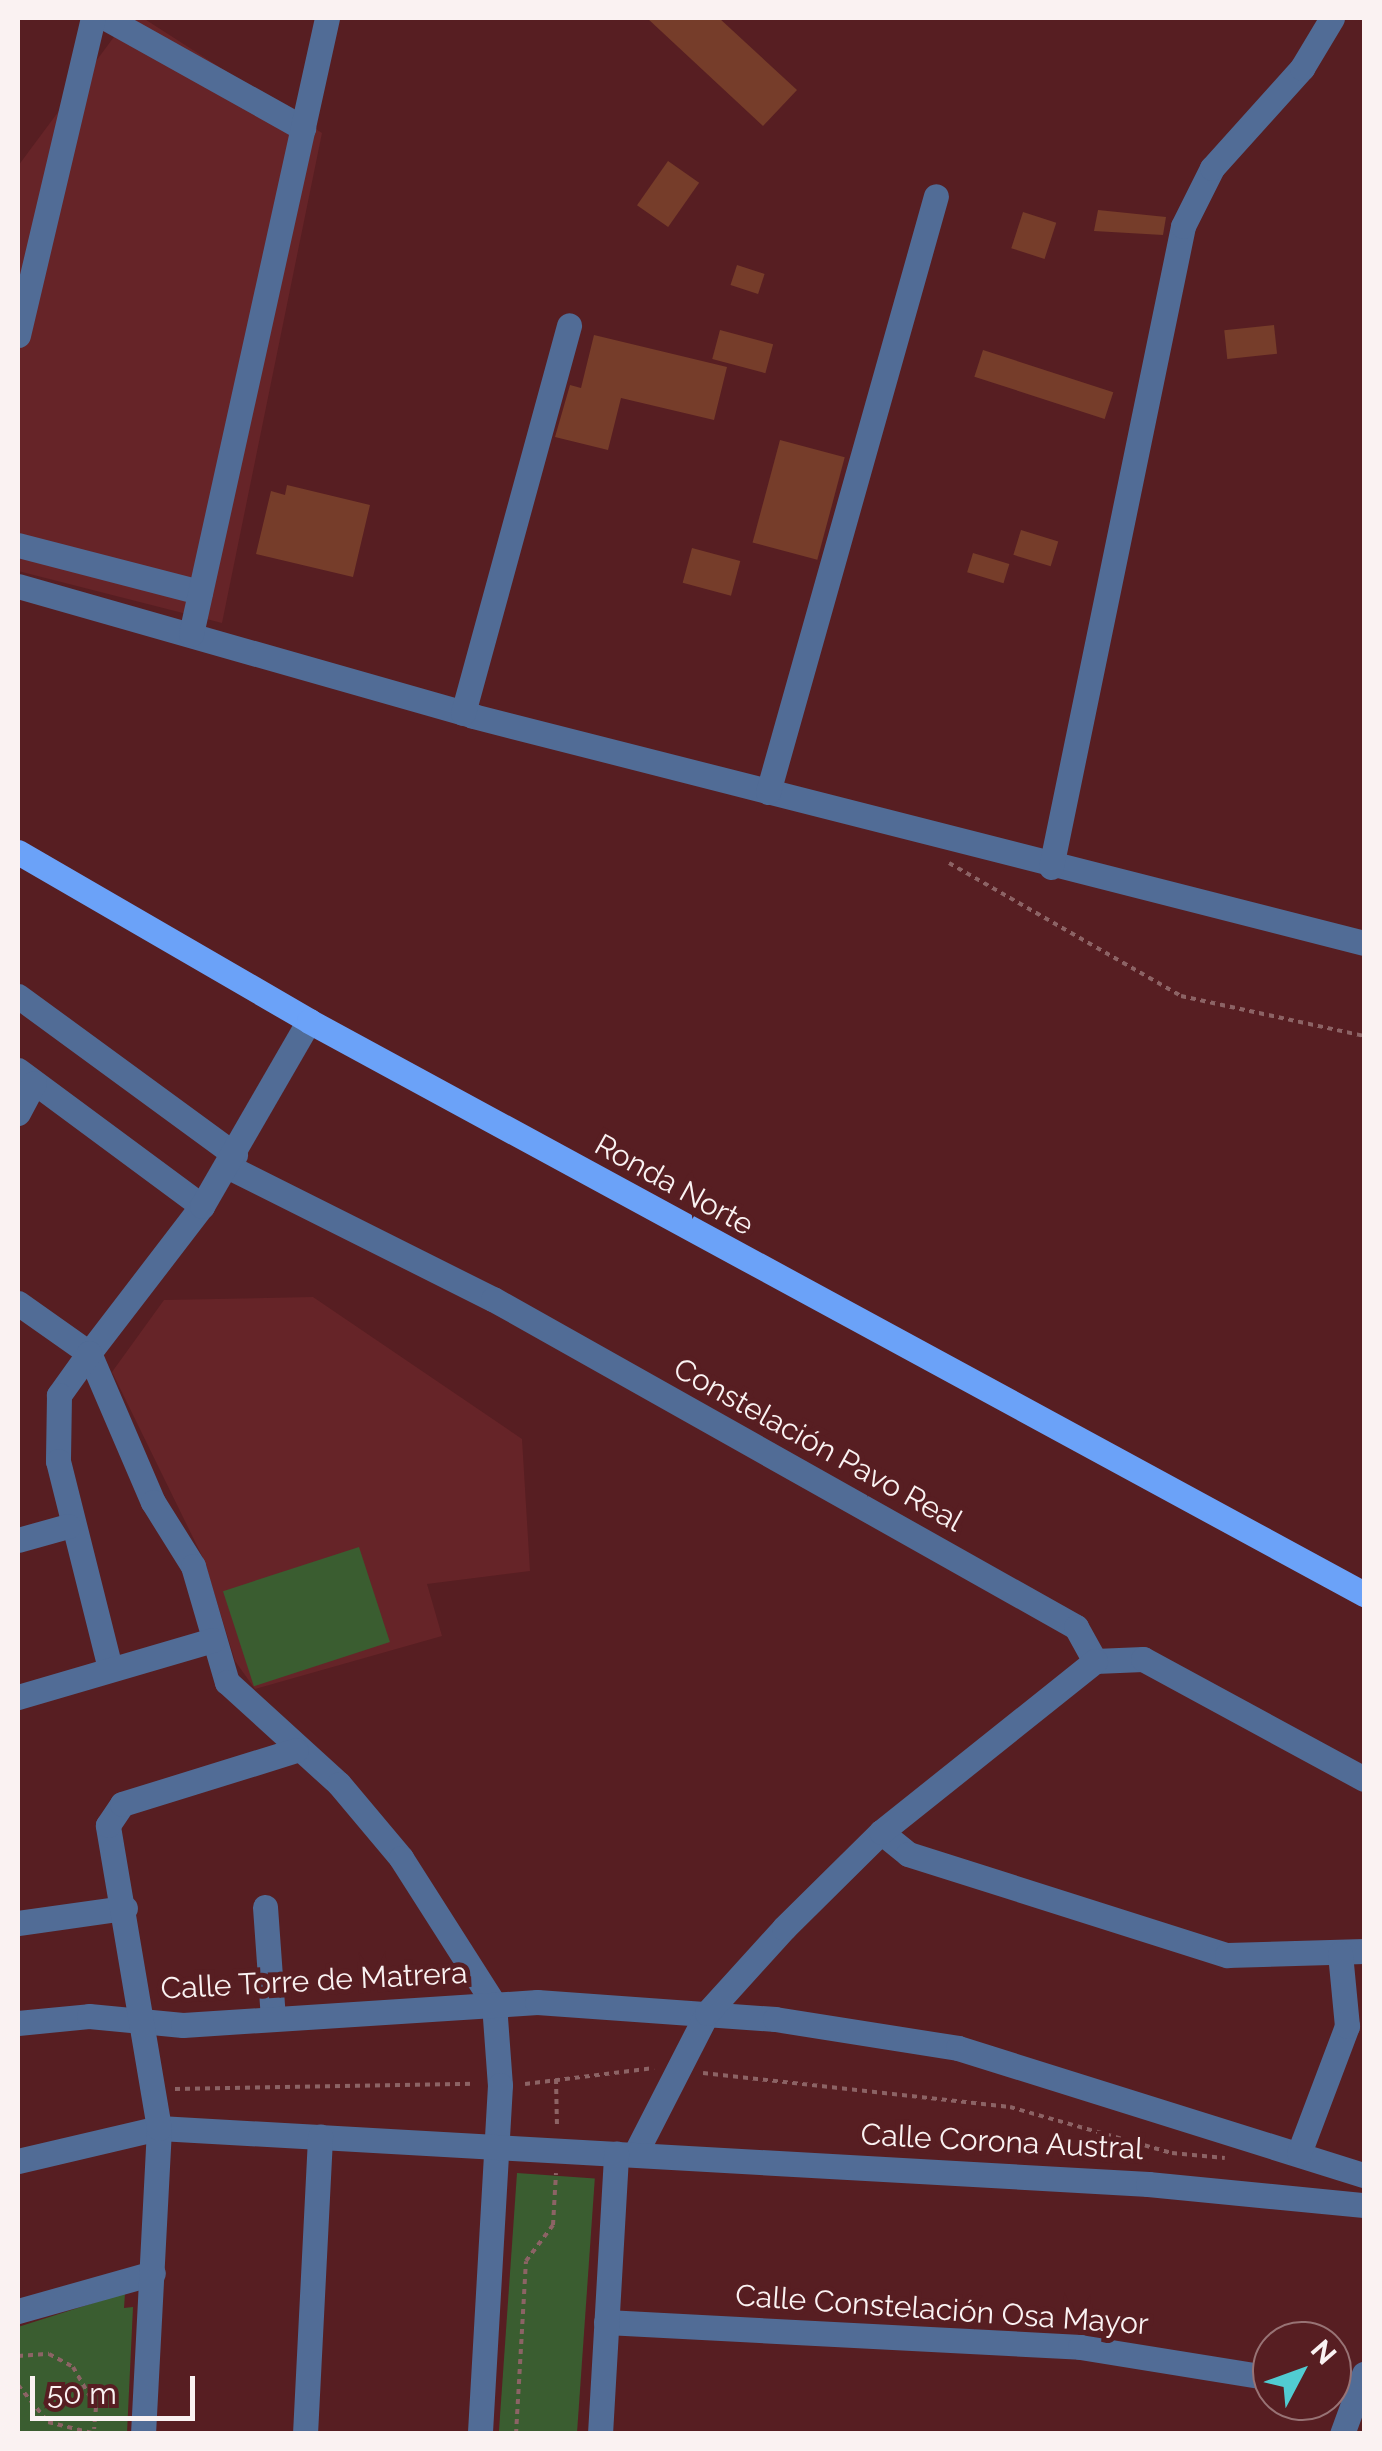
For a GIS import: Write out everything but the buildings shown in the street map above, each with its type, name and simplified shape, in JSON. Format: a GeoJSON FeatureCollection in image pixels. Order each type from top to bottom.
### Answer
{"type":"FeatureCollection","features":[{"type":"Feature","properties":{"kind":"main road","name":"Ronda Norte"},"geometry":{"type":"LineString","coordinates":[[18,852],[309,1021],[1304,1568],[1364,1594]]}},
{"type":"Feature","properties":{"kind":"main road","name":"Ronda Norte"},"geometry":{"type":"LineString","coordinates":[[1304,1568],[1364,1612]]}},
{"type":"Feature","properties":{"kind":"street"},"geometry":{"type":"LineString","coordinates":[[18,335],[93,18]]}},
{"type":"Feature","properties":{"kind":"street"},"geometry":{"type":"LineString","coordinates":[[106,18],[303,128]]}},
{"type":"Feature","properties":{"kind":"street"},"geometry":{"type":"LineString","coordinates":[[191,634],[327,18]]}},
{"type":"Feature","properties":{"kind":"street"},"geometry":{"type":"LineString","coordinates":[[1051,867],[1184,226],[1212,168],[1302,68],[1332,18]]}},
{"type":"Feature","properties":{"kind":"street"},"geometry":{"type":"LineString","coordinates":[[768,792],[936,196]]}},
{"type":"Feature","properties":{"kind":"street"},"geometry":{"type":"LineString","coordinates":[[463,713],[569,324]]}},
{"type":"Feature","properties":{"kind":"street"},"geometry":{"type":"LineString","coordinates":[[18,545],[200,592]]}},
{"type":"Feature","properties":{"kind":"street"},"geometry":{"type":"LineString","coordinates":[[18,586],[463,713],[1051,867],[1364,942]]}},
{"type":"Feature","properties":{"kind":"street","name":"Constelación Pavo Real"},"geometry":{"type":"LineString","coordinates":[[18,996],[231,1160],[492,1299],[1076,1628],[1095,1661]]}},
{"type":"Feature","properties":{"kind":"street"},"geometry":{"type":"LineString","coordinates":[[110,1668],[68,1526],[59,1395],[202,1206],[309,1021]]}},
{"type":"Feature","properties":{"kind":"street"},"geometry":{"type":"LineString","coordinates":[[18,1113],[26,1076],[202,1206]]}},
{"type":"Feature","properties":{"kind":"street"},"geometry":{"type":"LineString","coordinates":[[18,1303],[90,1353],[154,1502],[193,1566],[228,1682],[400,1858],[494,2004],[495,2146],[480,2434]]}},
{"type":"Feature","properties":{"kind":"street"},"geometry":{"type":"LineString","coordinates":[[18,1540],[68,1526]]}},
{"type":"Feature","properties":{"kind":"street"},"geometry":{"type":"LineString","coordinates":[[18,1697],[213,1640]]}},
{"type":"Feature","properties":{"kind":"street"},"geometry":{"type":"LineString","coordinates":[[600,2434],[606,2322],[626,2154],[708,2013],[881,1832],[1095,1661],[1142,1660],[1364,1778]]}},
{"type":"Feature","properties":{"kind":"street"},"geometry":{"type":"LineString","coordinates":[[144,2434],[159,2128],[146,2023],[108,1825],[122,1804],[296,1750]]}},
{"type":"Feature","properties":{"kind":"street"},"geometry":{"type":"LineString","coordinates":[[881,1832],[908,1854],[1228,1955],[1352,1952],[1346,2026],[1300,2153]]}},
{"type":"Feature","properties":{"kind":"street"},"geometry":{"type":"LineString","coordinates":[[265,1906],[273,2020]]}},
{"type":"Feature","properties":{"kind":"street"},"geometry":{"type":"LineString","coordinates":[[18,1924],[125,1908]]}},
{"type":"Feature","properties":{"kind":"street","name":"Calle Torre de Matrera"},"geometry":{"type":"LineString","coordinates":[[18,2023],[89,2016],[146,2023],[273,2020],[494,2004],[708,2013]]}},
{"type":"Feature","properties":{"kind":"street","name":"Calle Corona Austral"},"geometry":{"type":"LineString","coordinates":[[708,2013],[958,2048],[1364,2175]]}},
{"type":"Feature","properties":{"kind":"street","name":"Calle Corona Austral"},"geometry":{"type":"LineString","coordinates":[[18,2161],[159,2128],[1265,2192],[1364,2206]]}},
{"type":"Feature","properties":{"kind":"street"},"geometry":{"type":"LineString","coordinates":[[305,2434],[320,2136]]}},
{"type":"Feature","properties":{"kind":"street"},"geometry":{"type":"LineString","coordinates":[[18,2311],[153,2272]]}},
{"type":"Feature","properties":{"kind":"street","name":"Calle Constelación Osa Mayor"},"geometry":{"type":"LineString","coordinates":[[606,2322],[1080,2347],[1252,2375]]}},
{"type":"Feature","properties":{"kind":"path"},"geometry":{"type":"LineString","coordinates":[[946,862],[1181,996],[1364,1036]]}},
{"type":"Feature","properties":{"kind":"path"},"geometry":{"type":"LineString","coordinates":[[516,2085],[659,2068]]}},
{"type":"Feature","properties":{"kind":"path"},"geometry":{"type":"LineString","coordinates":[[695,2072],[1010,2107],[1172,2153],[1234,2158]]}},
{"type":"Feature","properties":{"kind":"path"},"geometry":{"type":"LineString","coordinates":[[556,2079],[557,2136]]}},
{"type":"Feature","properties":{"kind":"path"},"geometry":{"type":"LineString","coordinates":[[155,2091],[486,2084]]}},
{"type":"Feature","properties":{"kind":"path"},"geometry":{"type":"LineString","coordinates":[[516,2434],[526,2261],[553,2224],[556,2166]]}},
{"type":"Feature","properties":{"kind":"path"},"geometry":{"type":"LineString","coordinates":[[18,2356],[49,2354],[72,2367],[96,2407],[95,2431],[48,2422],[18,2385]]}},
{"type":"Feature","properties":{"kind":"shaded area"},"geometry":{"type":"Polygon","coordinates":[[[128,18],[143,18],[322,133],[222,623],[18,571],[18,166],[128,18]]]}},
{"type":"Feature","properties":{"kind":"shaded area"},"geometry":{"type":"Polygon","coordinates":[[[313,1297],[522,1439],[530,1571],[427,1584],[442,1636],[255,1689],[235,1661],[204,1560],[112,1372],[164,1300],[313,1297]]]}},
{"type":"Feature","properties":{"kind":"green space"},"geometry":{"type":"Polygon","coordinates":[[[359,1547],[390,1642],[254,1686],[223,1591],[359,1547]]]}},
{"type":"Feature","properties":{"kind":"green space"},"geometry":{"type":"Polygon","coordinates":[[[517,2173],[595,2178],[577,2434],[499,2432],[517,2173]]]}},
{"type":"Feature","properties":{"kind":"green space"},"geometry":{"type":"Polygon","coordinates":[[[125,2293],[124,2308],[133,2307],[127,2433],[18,2434],[18,2327],[125,2293]]]}}]}
